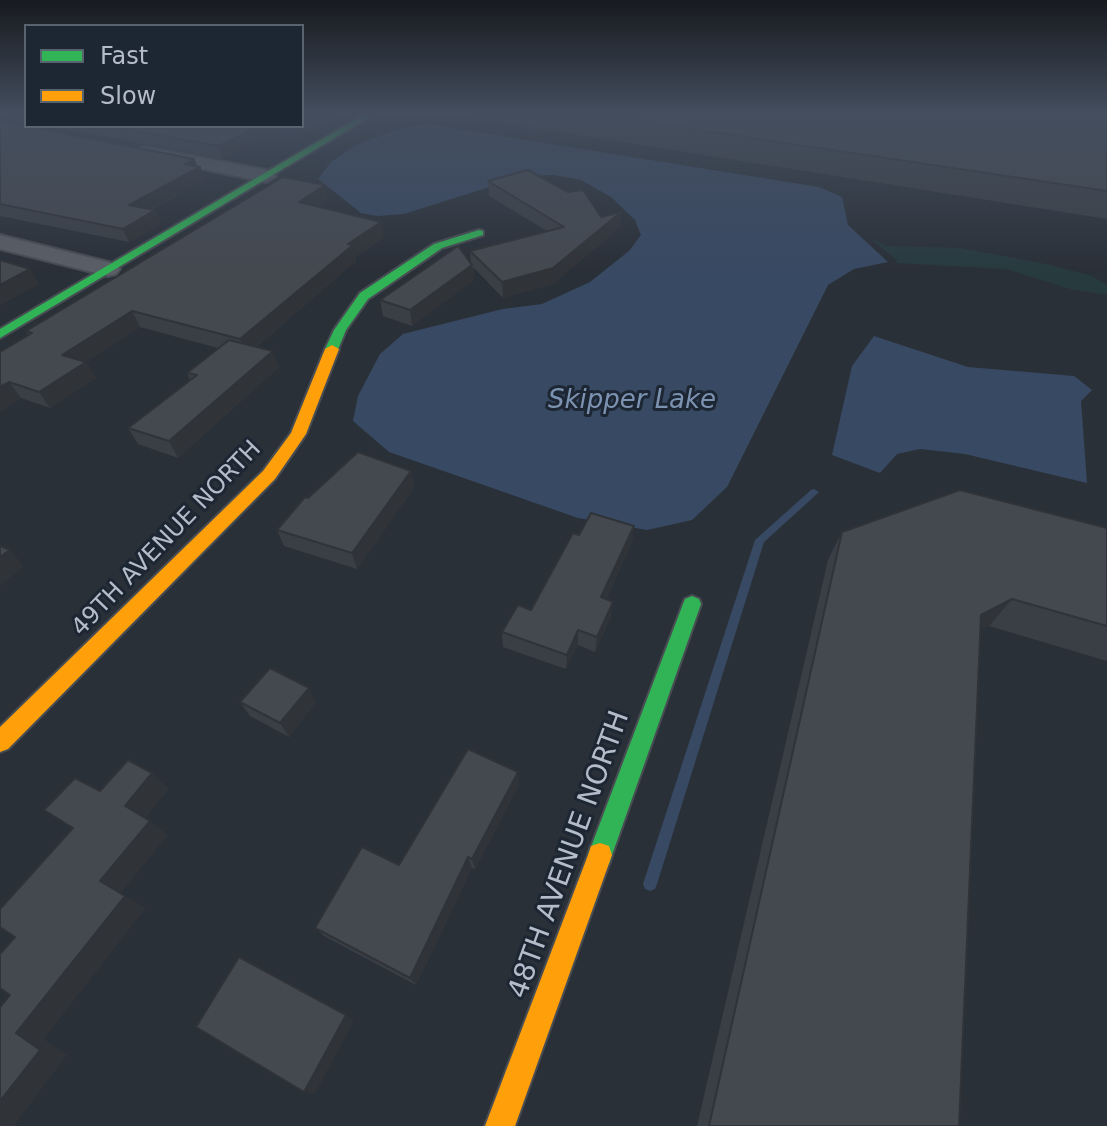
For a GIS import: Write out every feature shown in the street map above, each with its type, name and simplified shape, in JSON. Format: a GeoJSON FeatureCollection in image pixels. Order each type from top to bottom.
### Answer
{"type":"FeatureCollection","features":[{"type":"Feature","properties":{"kind":"street"},"geometry":{"type":"LineString","coordinates":[[223,168],[266,176]]}},
{"type":"Feature","properties":{"kind":"street"},"geometry":{"type":"LineString","coordinates":[[0,334],[280,168]]}},
{"type":"Feature","properties":{"kind":"street","name":"49TH AVENUE NORTH"},"geometry":{"type":"LineString","coordinates":[[0,742],[269,475],[298,434],[340,330],[364,296],[438,246],[479,233]]}},
{"type":"Feature","properties":{"kind":"street"},"geometry":{"type":"LineString","coordinates":[[0,242],[108,269]]}},
{"type":"Feature","properties":{"kind":"street","name":"48TH AVENUE NORTH"},"geometry":{"type":"LineString","coordinates":[[500,1126],[692,604]]}},
{"type":"Feature","properties":{"kind":"green space"},"geometry":{"type":"Polygon","coordinates":[[[870,238],[886,246],[960,248],[1046,264],[1092,276],[1107,285],[1107,295],[1070,289],[1006,269],[896,263],[897,260],[870,238]]]}},
{"type":"Feature","properties":{"kind":"water","name":"Skipper Lake"},"geometry":{"type":"Polygon","coordinates":[[[327,168],[698,168],[819,187],[842,197],[848,225],[888,262],[854,269],[828,285],[727,487],[692,520],[647,530],[578,518],[389,452],[353,421],[358,396],[380,354],[403,334],[503,309],[542,304],[590,282],[629,251],[641,235],[635,220],[611,197],[581,180],[554,175],[524,176],[404,214],[377,216],[361,213],[318,179],[327,168]]]}},
{"type":"Feature","properties":{"kind":"water"},"geometry":{"type":"Polygon","coordinates":[[[874,336],[968,367],[1074,376],[1092,390],[1081,401],[1087,483],[965,454],[920,449],[897,454],[880,473],[832,455],[852,366],[874,336]]]}},
{"type":"Feature","properties":{"kind":"building"},"geometry":{"type":"Polygon","coordinates":[[[0,168],[199,168],[129,205],[155,210],[123,229],[0,204],[0,168]]]}},
{"type":"Feature","properties":{"kind":"building"},"geometry":{"type":"Polygon","coordinates":[[[950,168],[1107,168],[1107,191],[950,168]]]}},
{"type":"Feature","properties":{"kind":"building"},"geometry":{"type":"Polygon","coordinates":[[[528,170],[568,192],[583,190],[601,217],[621,212],[553,268],[502,282],[470,251],[564,227],[488,181],[528,170]]]}},
{"type":"Feature","properties":{"kind":"building"},"geometry":{"type":"Polygon","coordinates":[[[283,177],[325,185],[299,202],[381,222],[348,244],[353,245],[240,339],[132,311],[62,355],[86,362],[39,392],[9,382],[0,387],[0,352],[32,333],[26,331],[283,177]]]}},
{"type":"Feature","properties":{"kind":"building"},"geometry":{"type":"Polygon","coordinates":[[[458,246],[472,265],[410,310],[380,300],[458,246]]]}},
{"type":"Feature","properties":{"kind":"building"},"geometry":{"type":"Polygon","coordinates":[[[0,260],[30,269],[0,285],[0,260]]]}},
{"type":"Feature","properties":{"kind":"building"},"geometry":{"type":"Polygon","coordinates":[[[229,340],[273,351],[169,441],[128,428],[197,375],[187,373],[229,340]]]}},
{"type":"Feature","properties":{"kind":"building"},"geometry":{"type":"Polygon","coordinates":[[[358,452],[411,471],[352,553],[277,530],[305,497],[308,498],[358,452]]]}},
{"type":"Feature","properties":{"kind":"building"},"geometry":{"type":"Polygon","coordinates":[[[960,490],[1107,528],[1107,626],[1012,599],[981,615],[959,1126],[709,1126],[842,532],[960,490]]]}},
{"type":"Feature","properties":{"kind":"building"},"geometry":{"type":"Polygon","coordinates":[[[591,513],[634,526],[601,597],[613,602],[597,637],[578,630],[567,655],[502,632],[518,605],[531,610],[573,533],[579,535],[591,513]]]}},
{"type":"Feature","properties":{"kind":"building"},"geometry":{"type":"Polygon","coordinates":[[[0,546],[10,550],[0,557],[0,546]]]}},
{"type":"Feature","properties":{"kind":"building"},"geometry":{"type":"Polygon","coordinates":[[[270,668],[309,688],[280,723],[240,702],[270,668]]]}},
{"type":"Feature","properties":{"kind":"building"},"geometry":{"type":"Polygon","coordinates":[[[468,749],[518,772],[472,859],[468,857],[410,978],[315,928],[362,847],[399,865],[468,749]]]}},
{"type":"Feature","properties":{"kind":"building"},"geometry":{"type":"Polygon","coordinates":[[[128,760],[152,773],[125,806],[150,821],[100,881],[125,896],[16,1033],[40,1050],[0,1101],[0,1007],[10,995],[0,988],[0,954],[15,937],[0,927],[0,909],[73,828],[44,810],[75,778],[100,791],[128,760]]]}},
{"type":"Feature","properties":{"kind":"building"},"geometry":{"type":"Polygon","coordinates":[[[239,957],[346,1015],[304,1092],[196,1027],[239,957]]]}},
{"type":"Feature","properties":{"kind":"waterway"},"geometry":{"type":"LineString","coordinates":[[650,884],[760,540],[814,492]]}},
{"type":"Feature","properties":{"kind":"traffic: fast"},"geometry":{"type":"LineString","coordinates":[[0,334],[280,168]]}},
{"type":"Feature","properties":{"kind":"traffic: fast"},"geometry":{"type":"LineString","coordinates":[[332,349],[340,330],[364,296],[438,246],[479,233]]}},
{"type":"Feature","properties":{"kind":"traffic: fast"},"geometry":{"type":"LineString","coordinates":[[600,855],[692,604]]}},
{"type":"Feature","properties":{"kind":"traffic: slow"},"geometry":{"type":"LineString","coordinates":[[0,742],[269,475],[298,434],[332,349]]}},
{"type":"Feature","properties":{"kind":"traffic: slow"},"geometry":{"type":"LineString","coordinates":[[500,1126],[600,855]]}}]}
